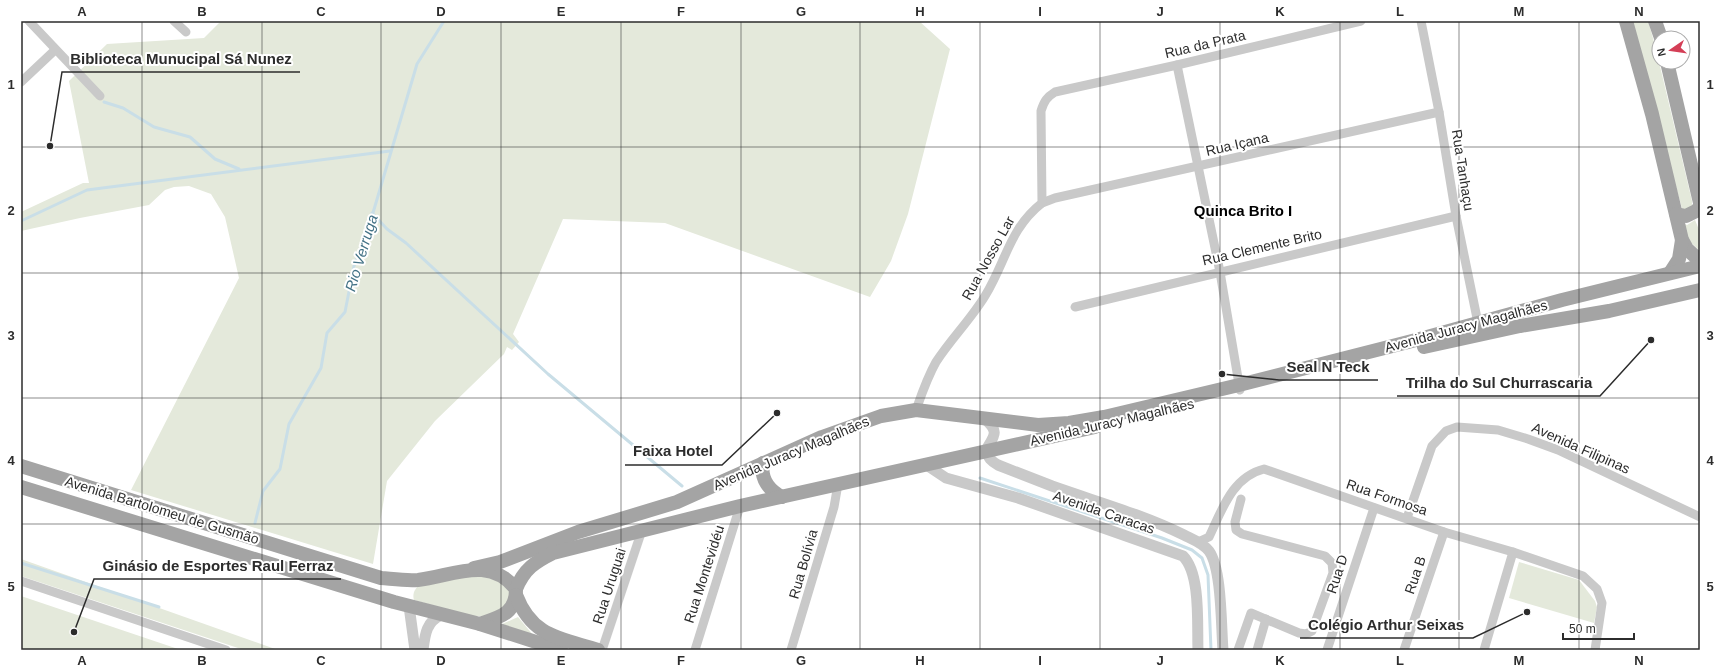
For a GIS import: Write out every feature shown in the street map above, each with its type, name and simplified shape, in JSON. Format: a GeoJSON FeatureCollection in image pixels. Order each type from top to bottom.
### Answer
{"type":"FeatureCollection","features":[{"type":"Feature","properties":{"kind":"main road"},"geometry":{"type":"LineString","coordinates":[[1626,21],[1652,114],[1682,240],[1687,249],[1700,260]]}},
{"type":"Feature","properties":{"kind":"main road"},"geometry":{"type":"LineString","coordinates":[[1669,70],[1700,203]]}},
{"type":"Feature","properties":{"kind":"main road"},"geometry":{"type":"LineString","coordinates":[[1676,214],[1686,216],[1696,211],[1700,207]]}},
{"type":"Feature","properties":{"kind":"main road"},"geometry":{"type":"LineString","coordinates":[[1670,273],[1679,259],[1682,240]]}},
{"type":"Feature","properties":{"kind":"main road","name":"Avenida Juracy Magalhães"},"geometry":{"type":"LineString","coordinates":[[480,624],[503,617],[513,606],[520,578],[530,566],[553,553],[740,506],[986,450],[1062,435],[1562,300],[1700,266]]}},
{"type":"Feature","properties":{"kind":"main road","name":"Avenida Juracy Magalhães"},"geometry":{"type":"LineString","coordinates":[[418,580],[500,562],[578,532],[677,502],[864,420],[881,416],[916,410],[1038,425],[1069,423],[1239,388],[1481,333],[1609,311],[1700,290]]}},
{"type":"Feature","properties":{"kind":"main road"},"geometry":{"type":"LineString","coordinates":[[1562,300],[1566,319]]}},
{"type":"Feature","properties":{"kind":"main road"},"geometry":{"type":"LineString","coordinates":[[763,463],[762,473],[767,486],[782,497]]}},
{"type":"Feature","properties":{"kind":"main road","name":"Avenida Bartolomeu de Gusmão"},"geometry":{"type":"LineString","coordinates":[[21,466],[381,578],[418,580]]}},
{"type":"Feature","properties":{"kind":"main road","name":"Avenida Bartolomeu de Gusmão"},"geometry":{"type":"LineString","coordinates":[[21,487],[409,606],[480,624],[562,650]]}},
{"type":"Feature","properties":{"kind":"main road"},"geometry":{"type":"LineString","coordinates":[[474,568],[498,573],[510,581],[516,592],[521,609],[544,633],[598,650]]}},
{"type":"Feature","properties":{"kind":"street"},"geometry":{"type":"LineString","coordinates":[[29,21],[100,96]]}},
{"type":"Feature","properties":{"kind":"street"},"geometry":{"type":"LineString","coordinates":[[174,21],[186,32]]}},
{"type":"Feature","properties":{"kind":"street","name":"Rua da Prata"},"geometry":{"type":"LineString","coordinates":[[1042,203],[1041,111],[1043,103],[1048,96],[1056,92],[1361,21]]}},
{"type":"Feature","properties":{"kind":"street","name":"Rua Tanhaçu"},"geometry":{"type":"LineString","coordinates":[[1421,21],[1439,112],[1456,216],[1478,323]]}},
{"type":"Feature","properties":{"kind":"street"},"geometry":{"type":"LineString","coordinates":[[21,82],[55,50]]}},
{"type":"Feature","properties":{"kind":"street"},"geometry":{"type":"LineString","coordinates":[[1177,65],[1220,272],[1239,388]]}},
{"type":"Feature","properties":{"kind":"street","name":"Rua Içana"},"geometry":{"type":"LineString","coordinates":[[1042,203],[1055,198],[1439,112]]}},
{"type":"Feature","properties":{"kind":"street","name":"Rua Nosso Lar"},"geometry":{"type":"LineString","coordinates":[[916,410],[933,368],[984,297],[994,280],[1017,230],[1030,213],[1042,203]]}},
{"type":"Feature","properties":{"kind":"street","name":"Rua Clemente Brito"},"geometry":{"type":"LineString","coordinates":[[1075,307],[1456,216]]}},
{"type":"Feature","properties":{"kind":"street"},"geometry":{"type":"LineString","coordinates":[[986,419],[995,433],[994,438],[986,450]]}},
{"type":"Feature","properties":{"kind":"street","name":"Avenida Filipinas"},"geometry":{"type":"LineString","coordinates":[[1407,518],[1432,446],[1446,431],[1457,427],[1498,430],[1558,450],[1700,517]]}},
{"type":"Feature","properties":{"kind":"street","name":"Avenida Caracas"},"geometry":{"type":"LineString","coordinates":[[986,450],[991,461],[998,465],[1053,486],[1134,512],[1172,528],[1198,542],[1208,550],[1214,560],[1219,596],[1223,650]]}},
{"type":"Feature","properties":{"kind":"street","name":"Avenida Caracas"},"geometry":{"type":"LineString","coordinates":[[925,464],[946,478],[1018,498],[1183,556],[1191,567],[1196,594],[1198,650]]}},
{"type":"Feature","properties":{"kind":"street","name":"Rua Formosa"},"geometry":{"type":"LineString","coordinates":[[1198,542],[1209,537],[1232,492],[1242,479],[1253,472],[1264,469],[1444,532],[1512,552],[1583,576],[1596,588],[1602,603],[1595,650]]}},
{"type":"Feature","properties":{"kind":"street","name":"Rua Bolívia"},"geometry":{"type":"LineString","coordinates":[[791,650],[832,515],[838,484]]}},
{"type":"Feature","properties":{"kind":"street"},"geometry":{"type":"LineString","coordinates":[[1238,650],[1251,613],[1299,633],[1306,634],[1312,631],[1333,573],[1332,563],[1325,556],[1242,534],[1236,530],[1235,522],[1241,499]]}},
{"type":"Feature","properties":{"kind":"street","name":"Rua Montevidéu"},"geometry":{"type":"LineString","coordinates":[[695,650],[740,506]]}},
{"type":"Feature","properties":{"kind":"street","name":"Rua D"},"geometry":{"type":"LineString","coordinates":[[1327,650],[1374,508]]}},
{"type":"Feature","properties":{"kind":"street","name":"Rua Uruguai"},"geometry":{"type":"LineString","coordinates":[[602,650],[642,530]]}},
{"type":"Feature","properties":{"kind":"street","name":"Rua B"},"geometry":{"type":"LineString","coordinates":[[1404,650],[1444,532]]}},
{"type":"Feature","properties":{"kind":"street"},"geometry":{"type":"LineString","coordinates":[[1484,650],[1512,552]]}},
{"type":"Feature","properties":{"kind":"street"},"geometry":{"type":"LineString","coordinates":[[21,581],[226,650]]}},
{"type":"Feature","properties":{"kind":"street"},"geometry":{"type":"LineString","coordinates":[[409,606],[415,650]]}},
{"type":"Feature","properties":{"kind":"street"},"geometry":{"type":"LineString","coordinates":[[423,650],[428,625],[441,615]]}},
{"type":"Feature","properties":{"kind":"street"},"geometry":{"type":"LineString","coordinates":[[1257,650],[1266,619]]}},
{"type":"Feature","properties":{"kind":"shaded area"},"geometry":{"type":"Polygon","coordinates":[[[221,21],[919,21],[950,49],[908,214],[891,261],[870,297],[665,223],[563,219],[513,334],[519,342],[512,350],[507,347],[504,354],[435,421],[387,481],[373,564],[131,490],[239,278],[225,217],[211,194],[189,186],[174,187],[165,190],[149,205],[21,231],[21,212],[83,183],[89,183],[69,81],[107,44],[204,38],[221,21]]]}},
{"type":"Feature","properties":{"kind":"shaded area"},"geometry":{"type":"Polygon","coordinates":[[[1630,21],[1648,21],[1651,31],[1651,70],[1661,70],[1692,201],[1692,206],[1683,212],[1630,21]]]}},
{"type":"Feature","properties":{"kind":"shaded area"},"geometry":{"type":"Polygon","coordinates":[[[1695,220],[1700,232],[1700,251],[1685,237],[1682,223],[1687,225],[1695,220]]]}},
{"type":"Feature","properties":{"kind":"shaded area"},"geometry":{"type":"Polygon","coordinates":[[[21,559],[278,650],[244,650],[21,576],[21,559]]]}},
{"type":"Feature","properties":{"kind":"shaded area"},"geometry":{"type":"Polygon","coordinates":[[[1519,562],[1579,580],[1595,601],[1597,607],[1594,623],[1509,598],[1519,562]]]}},
{"type":"Feature","properties":{"kind":"shaded area"},"geometry":{"type":"Polygon","coordinates":[[[467,574],[496,579],[511,591],[507,606],[490,616],[471,616],[414,600],[414,591],[420,584],[467,574]]]}},
{"type":"Feature","properties":{"kind":"shaded area"},"geometry":{"type":"Polygon","coordinates":[[[21,596],[181,650],[21,650],[21,596]]]}},
{"type":"Feature","properties":{"kind":"shaded area"},"geometry":{"type":"Polygon","coordinates":[[[518,617],[533,635],[502,624],[518,617]]]}},
{"type":"Feature","properties":{"kind":"waterway","name":"Rio Verruga"},"geometry":{"type":"LineString","coordinates":[[255,523],[263,491],[280,469],[289,424],[321,368],[327,333],[345,312],[354,266],[370,223],[417,64],[444,21]]}},
{"type":"Feature","properties":{"kind":"waterway"},"geometry":{"type":"LineString","coordinates":[[104,102],[123,108],[154,127],[190,137],[215,159],[239,169]]}},
{"type":"Feature","properties":{"kind":"waterway"},"geometry":{"type":"LineString","coordinates":[[21,221],[87,190],[390,151]]}},
{"type":"Feature","properties":{"kind":"waterway"},"geometry":{"type":"LineString","coordinates":[[372,213],[387,229],[406,243],[548,374],[682,486]]}},
{"type":"Feature","properties":{"kind":"waterway"},"geometry":{"type":"LineString","coordinates":[[980,478],[1162,538],[1192,550],[1202,558],[1208,575],[1211,650]]}},
{"type":"Feature","properties":{"kind":"waterway","name":"Rio Verruga"},"geometry":{"type":"LineString","coordinates":[[21,563],[159,607]]}},
{"type":"Feature","properties":{"kind":"place","name":"Biblioteca Munucipal Sá Nunez"},"geometry":{"type":"Point","coordinates":[50,146]}},
{"type":"Feature","properties":{"kind":"place","name":"Trilha do Sul Churrascaria"},"geometry":{"type":"Point","coordinates":[1651,340]}},
{"type":"Feature","properties":{"kind":"place","name":"Seal N Teck"},"geometry":{"type":"Point","coordinates":[1222,374]}},
{"type":"Feature","properties":{"kind":"place","name":"Faixa Hotel"},"geometry":{"type":"Point","coordinates":[777,413]}},
{"type":"Feature","properties":{"kind":"place","name":"Colégio Arthur Seixas"},"geometry":{"type":"Point","coordinates":[1527,612]}},
{"type":"Feature","properties":{"kind":"place","name":"Ginásio de Esportes Raul Ferraz"},"geometry":{"type":"Point","coordinates":[74,632]}},
{"type":"Feature","properties":{"kind":"district","name":"Quinca Brito I"},"geometry":{"type":"Point","coordinates":[1243,210]}}]}
